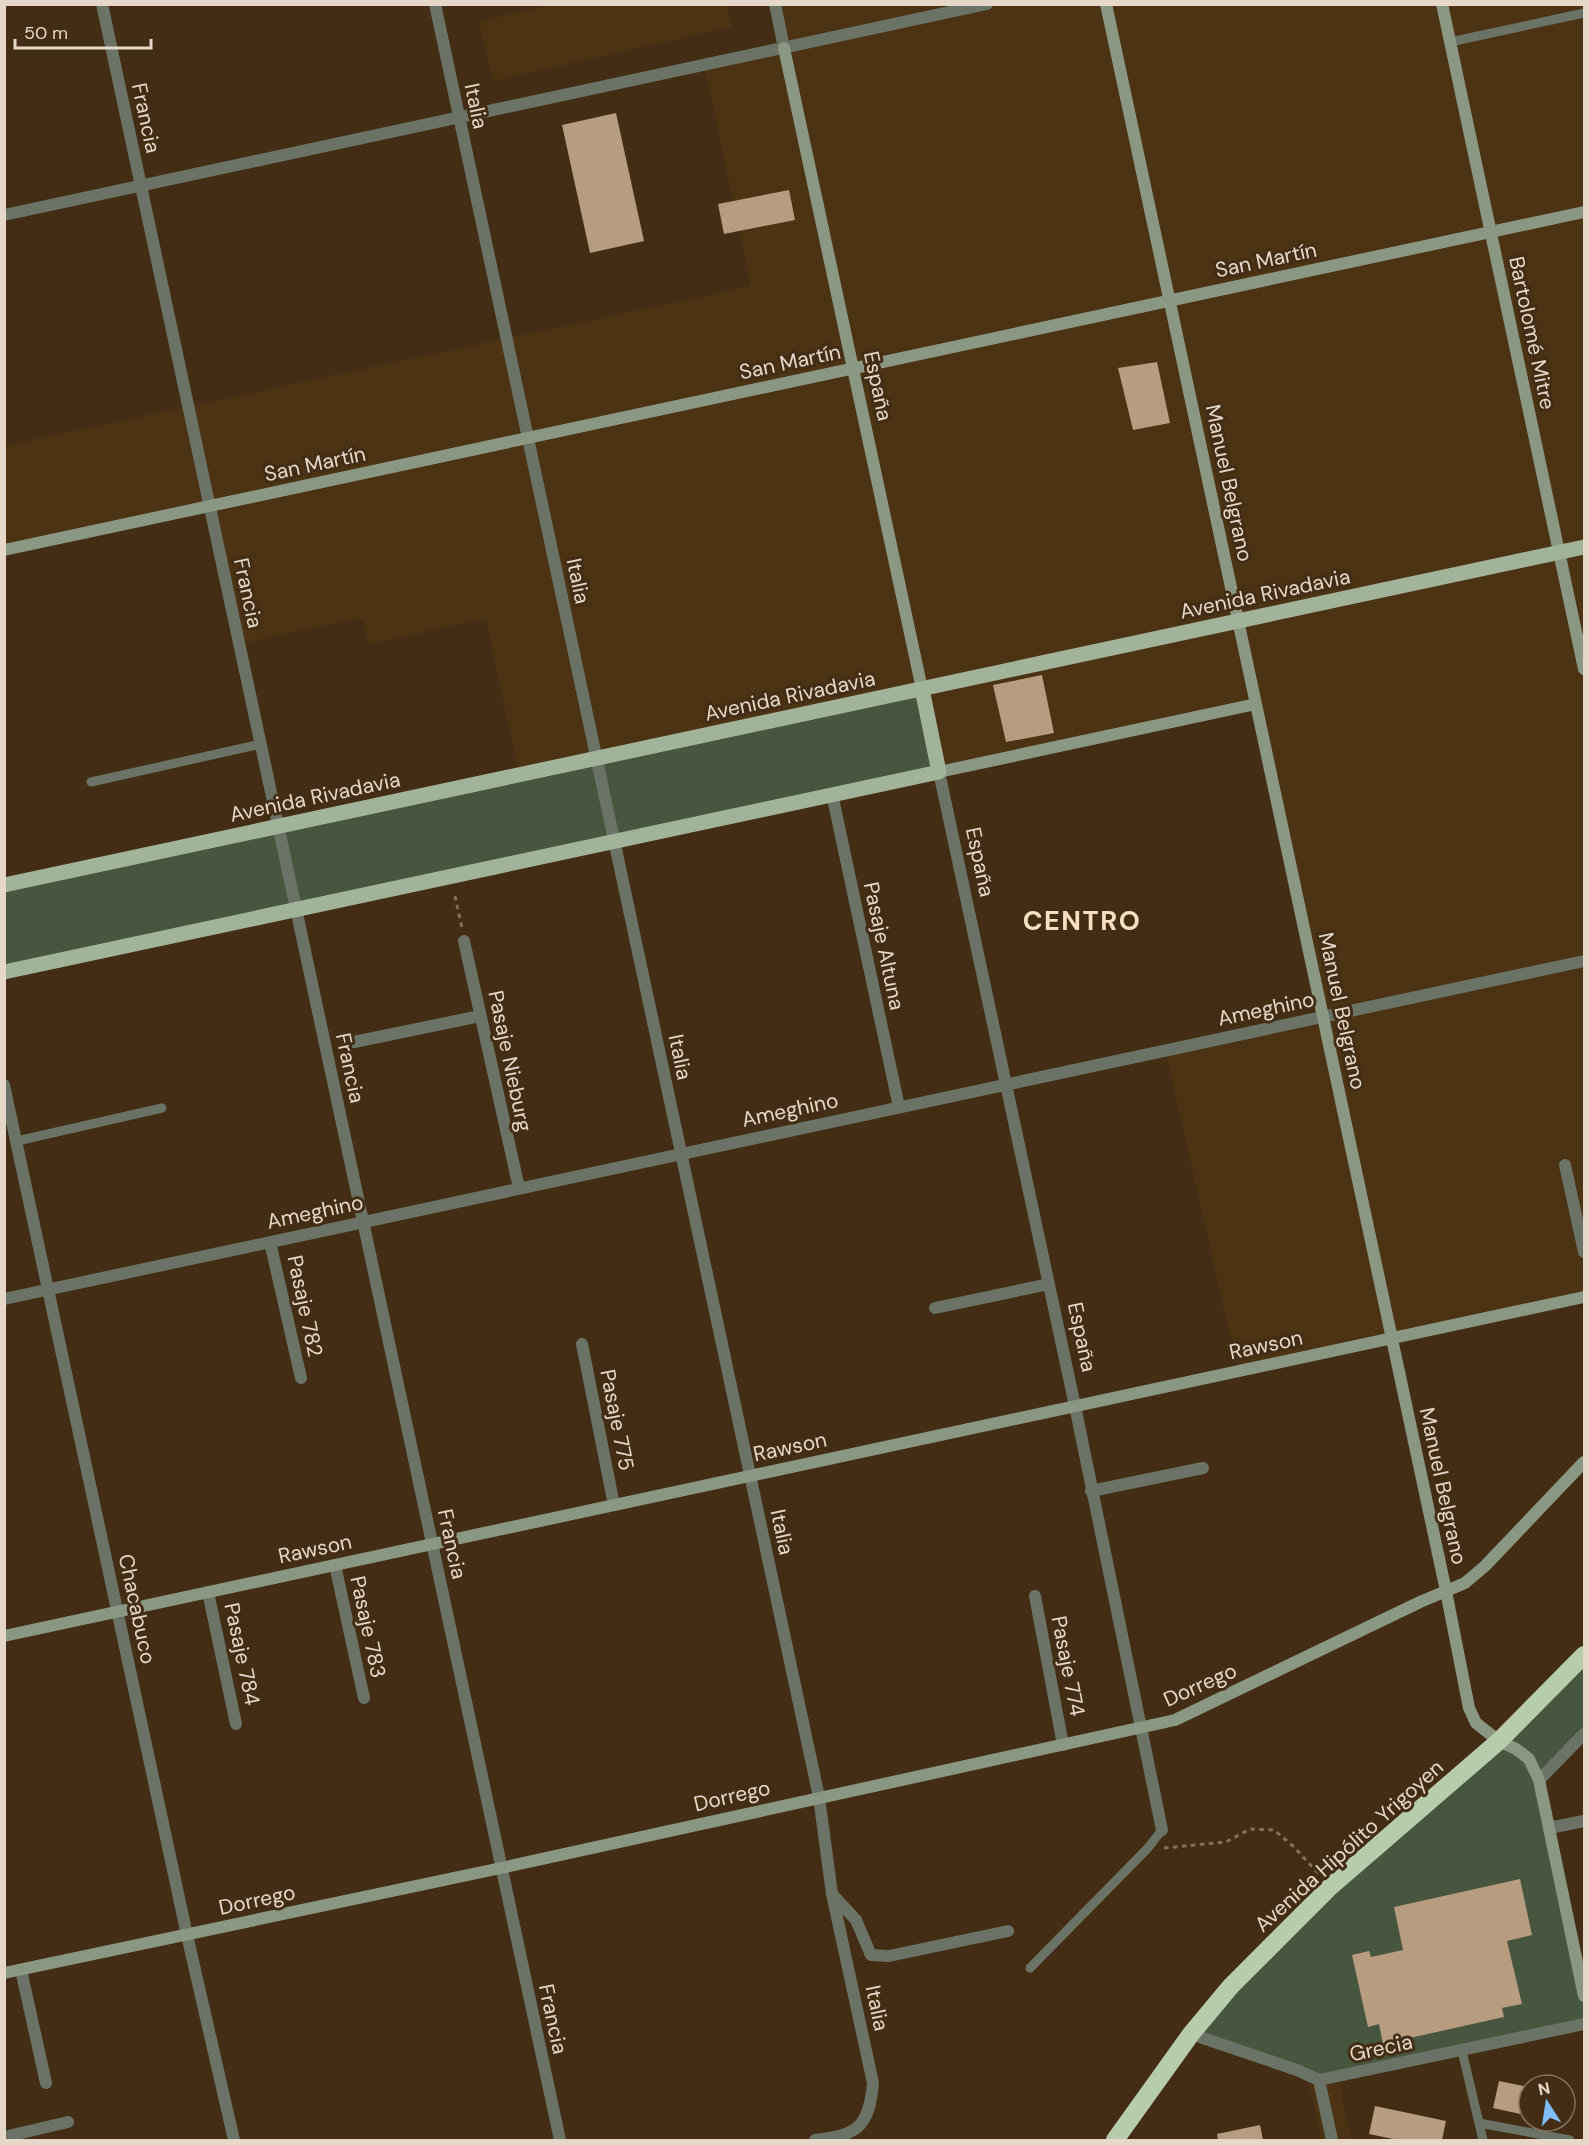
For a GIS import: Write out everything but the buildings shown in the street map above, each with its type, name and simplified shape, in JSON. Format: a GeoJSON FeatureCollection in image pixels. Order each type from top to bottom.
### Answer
{"type":"FeatureCollection","features":[{"type":"Feature","properties":{"kind":"highway","name":"Avenida Hipólito Yrigoyen"},"geometry":{"type":"LineString","coordinates":[[1115,2140],[1191,2034],[1231,1986],[1330,1887],[1499,1741],[1584,1655]]}},
{"type":"Feature","properties":{"kind":"main road","name":"Avenida Rivadavia"},"geometry":{"type":"LineString","coordinates":[[4,885],[1584,547]]}},
{"type":"Feature","properties":{"kind":"main road","name":"España"},"geometry":{"type":"LineString","coordinates":[[921,689],[939,772]]}},
{"type":"Feature","properties":{"kind":"main road"},"geometry":{"type":"LineString","coordinates":[[4,972],[939,772]]}},
{"type":"Feature","properties":{"kind":"street","name":"Francia"},"geometry":{"type":"LineString","coordinates":[[102,4],[560,2140]]}},
{"type":"Feature","properties":{"kind":"street","name":"Italia"},"geometry":{"type":"LineString","coordinates":[[435,4],[819,1797],[832,1894],[873,2083],[872,2100],[867,2118],[854,2131],[838,2138],[815,2140]]}},
{"type":"Feature","properties":{"kind":"street","name":"España"},"geometry":{"type":"LineString","coordinates":[[775,4],[921,689]]}},
{"type":"Feature","properties":{"kind":"street"},"geometry":{"type":"LineString","coordinates":[[4,215],[987,4]]}},
{"type":"Feature","properties":{"kind":"street","name":"Manuel Belgrano"},"geometry":{"type":"LineString","coordinates":[[1106,4],[1446,1592],[1468,1708],[1476,1723],[1499,1741],[1516,1749],[1529,1759],[1539,1780],[1584,1996]]}},
{"type":"Feature","properties":{"kind":"street","name":"Bartolomé Mitre"},"geometry":{"type":"LineString","coordinates":[[1442,4],[1584,669]]}},
{"type":"Feature","properties":{"kind":"street","name":"San Martín"},"geometry":{"type":"LineString","coordinates":[[4,550],[1584,212]]}},
{"type":"Feature","properties":{"kind":"street"},"geometry":{"type":"LineString","coordinates":[[939,772],[1256,704]]}},
{"type":"Feature","properties":{"kind":"street","name":"España"},"geometry":{"type":"LineString","coordinates":[[939,772],[1075,1406],[1162,1830]]}},
{"type":"Feature","properties":{"kind":"street","name":"Pasaje Altuna"},"geometry":{"type":"LineString","coordinates":[[832,794],[899,1107]]}},
{"type":"Feature","properties":{"kind":"street","name":"Pasaje Nieburg"},"geometry":{"type":"LineString","coordinates":[[464,941],[519,1188]]}},
{"type":"Feature","properties":{"kind":"street","name":"Ameghino"},"geometry":{"type":"LineString","coordinates":[[4,1299],[1584,960]]}},
{"type":"Feature","properties":{"kind":"street"},"geometry":{"type":"LineString","coordinates":[[354,1042],[480,1016]]}},
{"type":"Feature","properties":{"kind":"street","name":"Chacabuco"},"geometry":{"type":"LineString","coordinates":[[4,1085],[187,1935],[234,2140]]}},
{"type":"Feature","properties":{"kind":"street"},"geometry":{"type":"LineString","coordinates":[[1565,1165],[1584,1252]]}},
{"type":"Feature","properties":{"kind":"street","name":"Pasaje 782"},"geometry":{"type":"LineString","coordinates":[[270,1242],[301,1378]]}},
{"type":"Feature","properties":{"kind":"street"},"geometry":{"type":"LineString","coordinates":[[935,1308],[1049,1284]]}},
{"type":"Feature","properties":{"kind":"street","name":"Rawson"},"geometry":{"type":"LineString","coordinates":[[4,1636],[1584,1297]]}},
{"type":"Feature","properties":{"kind":"street","name":"Pasaje 775"},"geometry":{"type":"LineString","coordinates":[[582,1344],[614,1505]]}},
{"type":"Feature","properties":{"kind":"street","name":"Dorrego"},"geometry":{"type":"LineString","coordinates":[[4,1973],[501,1868],[1175,1720],[1465,1582],[1485,1566],[1584,1462]]}},
{"type":"Feature","properties":{"kind":"street"},"geometry":{"type":"LineString","coordinates":[[1091,1491],[1203,1468]]}},
{"type":"Feature","properties":{"kind":"street","name":"Pasaje 783"},"geometry":{"type":"LineString","coordinates":[[335,1565],[364,1698]]}},
{"type":"Feature","properties":{"kind":"street","name":"Pasaje 784"},"geometry":{"type":"LineString","coordinates":[[208,1592],[237,1724]]}},
{"type":"Feature","properties":{"kind":"street","name":"Pasaje 774"},"geometry":{"type":"LineString","coordinates":[[1035,1596],[1064,1745]]}},
{"type":"Feature","properties":{"kind":"street"},"geometry":{"type":"LineString","coordinates":[[1539,1780],[1584,1734]]}},
{"type":"Feature","properties":{"kind":"street"},"geometry":{"type":"LineString","coordinates":[[1549,1828],[1584,1821]]}},
{"type":"Feature","properties":{"kind":"street"},"geometry":{"type":"LineString","coordinates":[[832,1894],[856,1920],[871,1955],[889,1956],[1008,1931]]}},
{"type":"Feature","properties":{"kind":"street"},"geometry":{"type":"LineString","coordinates":[[21,1970],[46,2083]]}},
{"type":"Feature","properties":{"kind":"street","name":"Grecia"},"geometry":{"type":"LineString","coordinates":[[1319,2080],[1584,2024]]}},
{"type":"Feature","properties":{"kind":"street"},"geometry":{"type":"LineString","coordinates":[[1191,2034],[1298,2070],[1319,2080],[1332,2140]]}},
{"type":"Feature","properties":{"kind":"street"},"geometry":{"type":"LineString","coordinates":[[4,2137],[68,2122]]}},
{"type":"Feature","properties":{"kind":"lane"},"geometry":{"type":"LineString","coordinates":[[1450,42],[1584,14]]}},
{"type":"Feature","properties":{"kind":"lane"},"geometry":{"type":"LineString","coordinates":[[91,782],[261,744]]}},
{"type":"Feature","properties":{"kind":"lane"},"geometry":{"type":"LineString","coordinates":[[17,1141],[162,1108]]}},
{"type":"Feature","properties":{"kind":"lane"},"geometry":{"type":"LineString","coordinates":[[1030,1968],[1147,1849],[1162,1830]]}},
{"type":"Feature","properties":{"kind":"lane"},"geometry":{"type":"LineString","coordinates":[[1462,2051],[1483,2140]]}},
{"type":"Feature","properties":{"kind":"lane"},"geometry":{"type":"LineString","coordinates":[[1479,2123],[1570,2140]]}},
{"type":"Feature","properties":{"kind":"path"},"geometry":{"type":"LineString","coordinates":[[455,896],[464,941]]}},
{"type":"Feature","properties":{"kind":"path"},"geometry":{"type":"LineString","coordinates":[[1147,1849],[1192,1847],[1226,1842],[1250,1829],[1274,1830],[1293,1846],[1330,1887]]}},
{"type":"Feature","properties":{"kind":"shaded area"},"geometry":{"type":"Polygon","coordinates":[[[552,5],[727,5],[732,27],[493,81],[479,21],[552,5]]]}},
{"type":"Feature","properties":{"kind":"shaded area"},"geometry":{"type":"Polygon","coordinates":[[[775,5],[1584,5],[1584,1297],[1238,1371],[1165,1049],[1323,1016],[1256,704],[939,772],[519,775],[486,619],[368,644],[362,618],[239,644],[209,506],[5,550],[4,446],[751,286],[704,65],[784,48],[775,5]]]}},
{"type":"Feature","properties":{"kind":"shaded area"},"geometry":{"type":"Polygon","coordinates":[[[1338,2076],[1351,2140],[1321,2140],[1309,2083],[1338,2076]]]}},
{"type":"Feature","properties":{"kind":"green space"},"geometry":{"type":"Polygon","coordinates":[[[922,689],[939,772],[5,972],[4,885],[922,689]]]}},
{"type":"Feature","properties":{"kind":"green space"},"geometry":{"type":"Polygon","coordinates":[[[1584,1655],[1584,1734],[1539,1781],[1584,1996],[1584,2024],[1319,2080],[1191,2034],[1231,1986],[1584,1655]]]}},
{"type":"Feature","properties":{"kind":"district","name":"CENTRO"},"geometry":{"type":"Point","coordinates":[1082,921]}}]}
